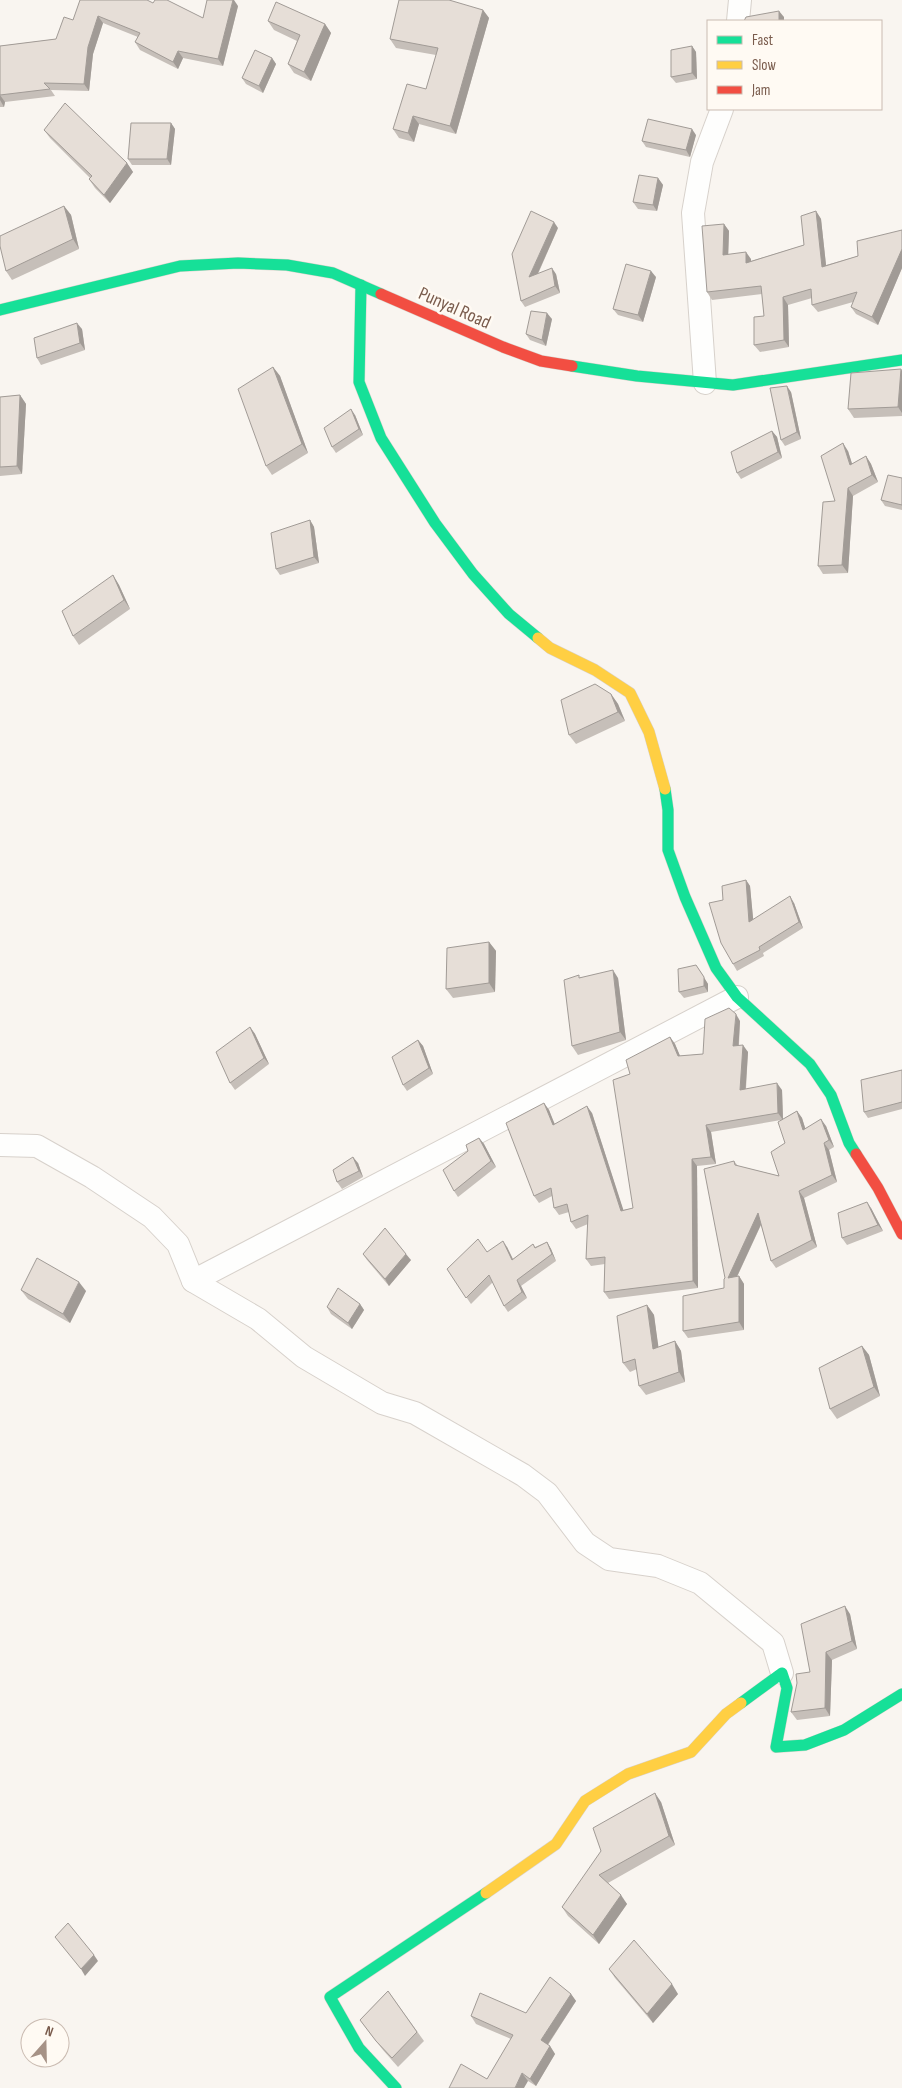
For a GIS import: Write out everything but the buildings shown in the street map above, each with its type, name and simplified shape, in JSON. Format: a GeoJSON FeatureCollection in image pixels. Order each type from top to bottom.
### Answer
{"type":"FeatureCollection","features":[{"type":"Feature","properties":{"kind":"street"},"geometry":{"type":"LineString","coordinates":[[738,20],[740,0]]}},
{"type":"Feature","properties":{"kind":"street"},"geometry":{"type":"LineString","coordinates":[[705,383],[693,213],[702,162],[722,110]]}},
{"type":"Feature","properties":{"kind":"street","name":"Punyal Road"},"geometry":{"type":"LineString","coordinates":[[0,310],[180,266],[238,263],[287,265],[333,273],[503,347],[541,361],[637,376],[733,385],[902,360]]}},
{"type":"Feature","properties":{"kind":"street"},"geometry":{"type":"LineString","coordinates":[[361,285],[360,382],[381,438],[436,523],[473,574],[509,614],[550,648],[594,670],[630,693],[649,732],[663,779],[668,810],[668,850],[685,897],[716,968],[737,996],[810,1064],[831,1095],[849,1143],[878,1188],[902,1234]]}},
{"type":"Feature","properties":{"kind":"street"},"geometry":{"type":"LineString","coordinates":[[193,1281],[737,996]]}},
{"type":"Feature","properties":{"kind":"street"},"geometry":{"type":"LineString","coordinates":[[0,1145],[37,1146],[92,1177],[152,1217],[178,1244],[193,1281],[258,1319],[304,1357],[382,1403],[415,1414],[523,1475],[547,1493],[585,1543],[609,1559],[658,1566],[700,1583],[773,1643],[787,1688],[776,1747],[804,1744],[844,1730],[902,1694]]}},
{"type":"Feature","properties":{"kind":"street"},"geometry":{"type":"LineString","coordinates":[[396,2088],[359,2048],[330,1997],[447,1920],[556,1844],[584,1801],[628,1774],[692,1752],[726,1714],[782,1673]]}},
{"type":"Feature","properties":{"kind":"traffic: fast"},"geometry":{"type":"LineString","coordinates":[[0,310],[180,266],[238,263],[287,265],[333,273],[381,294]]}},
{"type":"Feature","properties":{"kind":"traffic: fast"},"geometry":{"type":"LineString","coordinates":[[361,285],[359,382],[381,438],[435,523],[473,574],[509,614],[538,638]]}},
{"type":"Feature","properties":{"kind":"traffic: fast"},"geometry":{"type":"LineString","coordinates":[[572,366],[637,376],[733,385],[902,360]]}},
{"type":"Feature","properties":{"kind":"traffic: fast"},"geometry":{"type":"LineString","coordinates":[[665,789],[668,810],[668,850],[685,897],[716,968],[737,997],[810,1064],[831,1095],[849,1143],[856,1154]]}},
{"type":"Feature","properties":{"kind":"traffic: fast"},"geometry":{"type":"LineString","coordinates":[[741,1703],[782,1673],[787,1688],[776,1747],[805,1745],[844,1730],[902,1694]]}},
{"type":"Feature","properties":{"kind":"traffic: fast"},"geometry":{"type":"LineString","coordinates":[[396,2088],[359,2048],[330,1997],[486,1893]]}},
{"type":"Feature","properties":{"kind":"traffic: slow"},"geometry":{"type":"LineString","coordinates":[[538,638],[550,648],[595,670],[630,693],[649,732],[665,789]]}},
{"type":"Feature","properties":{"kind":"traffic: slow"},"geometry":{"type":"LineString","coordinates":[[486,1893],[556,1844],[585,1801],[628,1774],[691,1752],[726,1714],[741,1703]]}},
{"type":"Feature","properties":{"kind":"traffic: jam"},"geometry":{"type":"LineString","coordinates":[[381,294],[503,347],[541,361],[572,366]]}},
{"type":"Feature","properties":{"kind":"traffic: jam"},"geometry":{"type":"LineString","coordinates":[[856,1154],[878,1188],[902,1234]]}}]}
